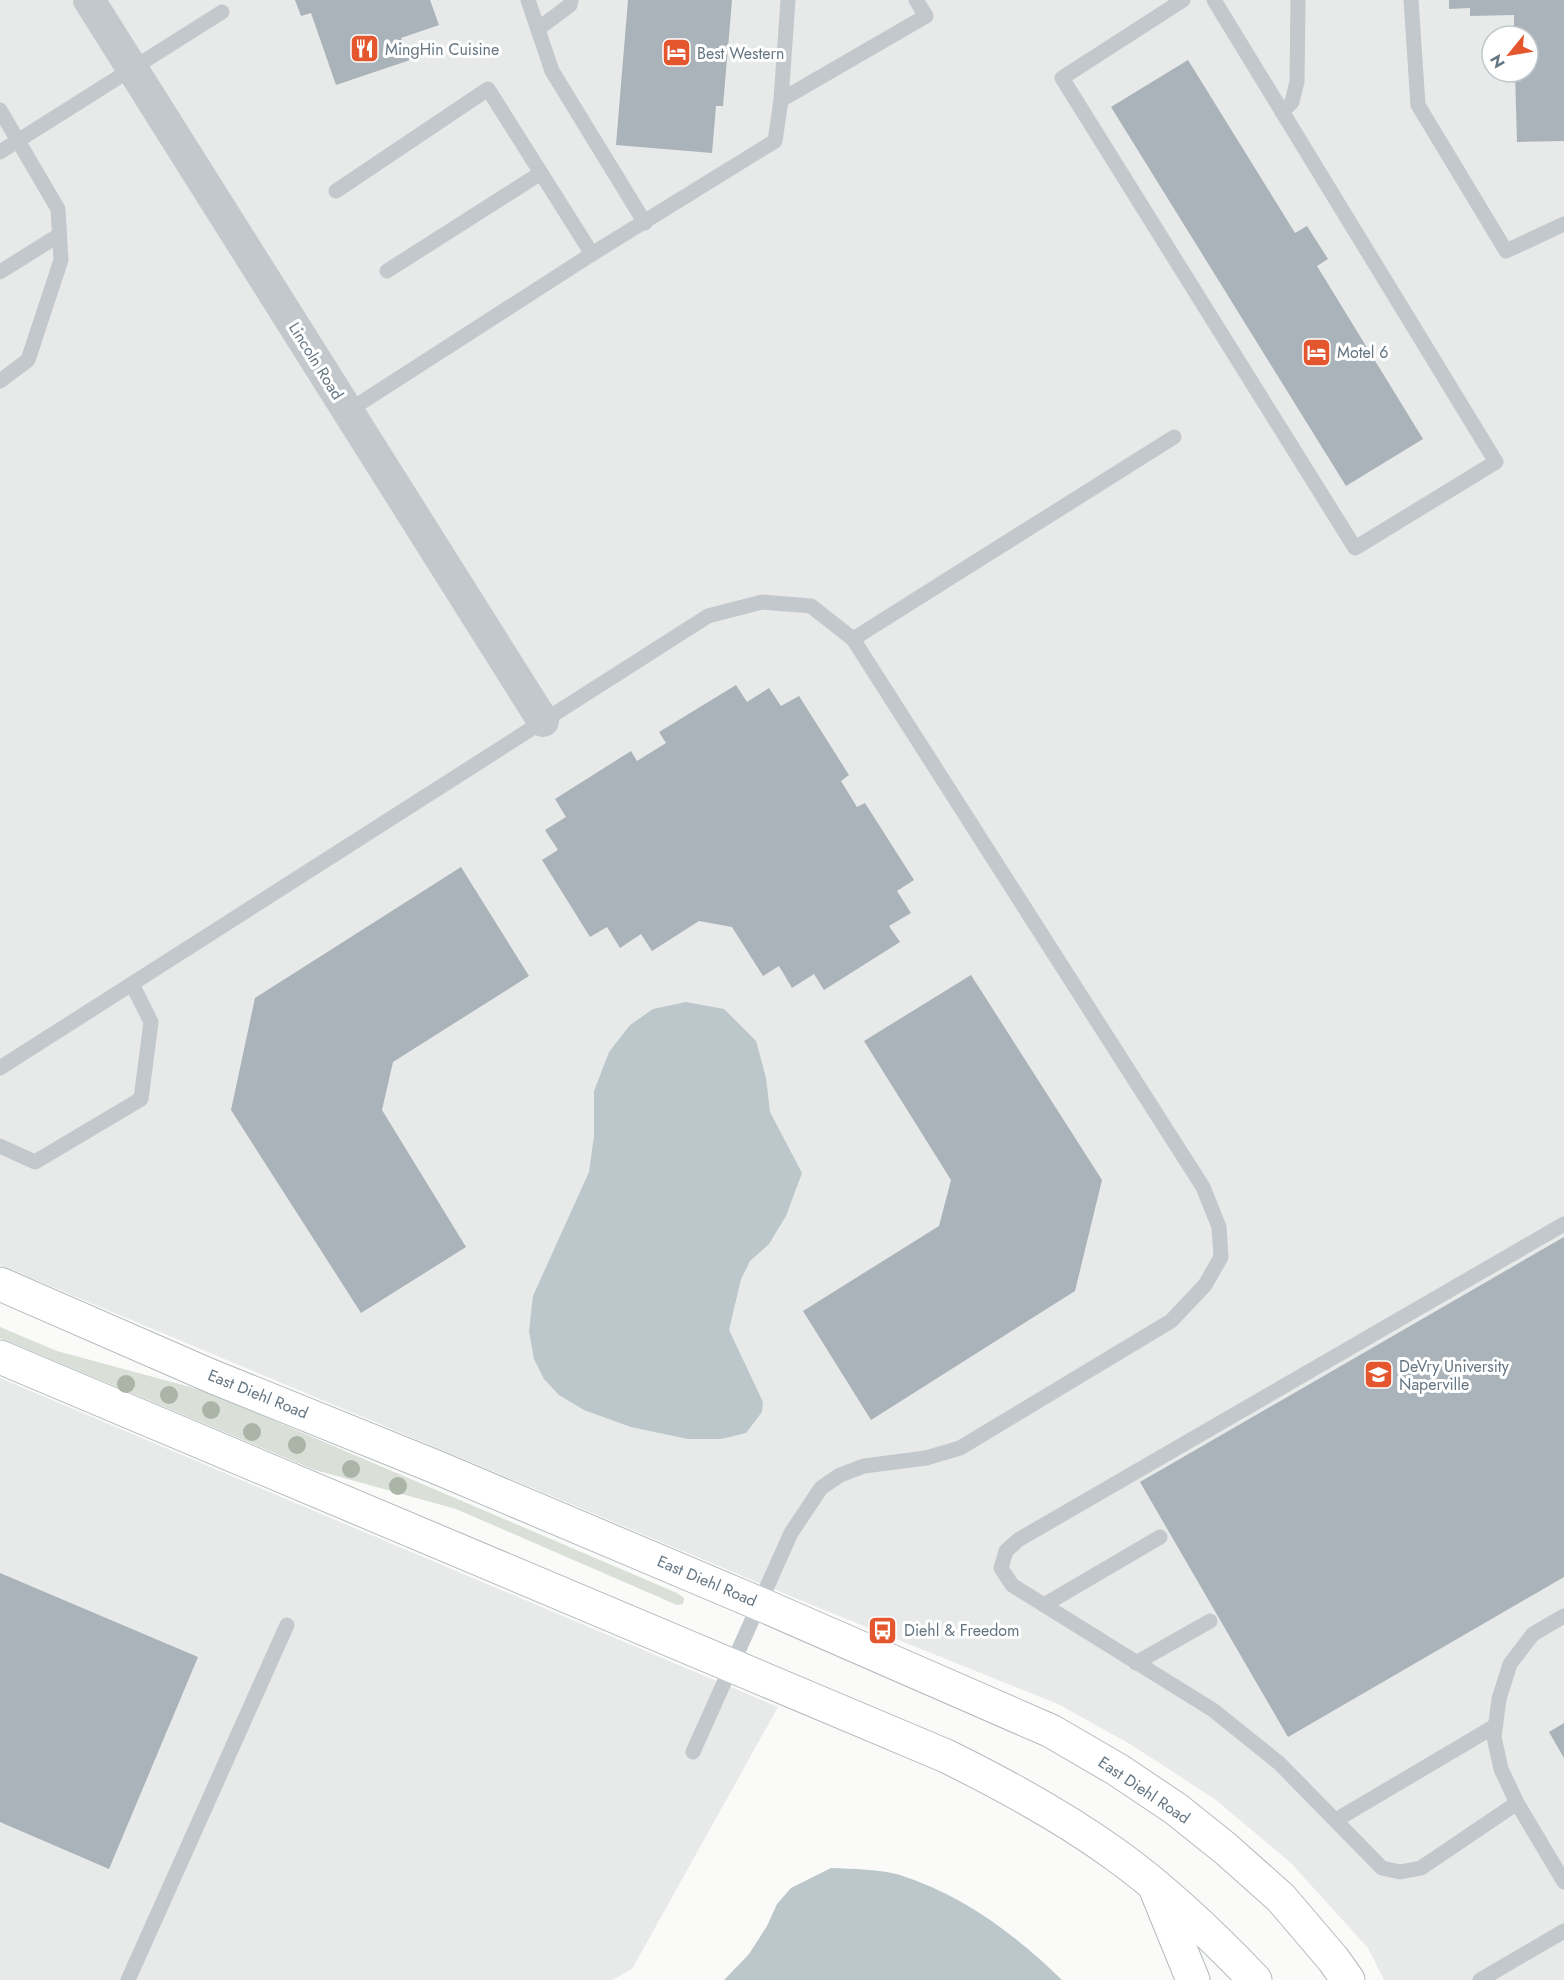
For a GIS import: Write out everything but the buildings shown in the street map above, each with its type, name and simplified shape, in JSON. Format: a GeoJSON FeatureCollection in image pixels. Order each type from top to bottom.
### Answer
{"type":"FeatureCollection","features":[{"type":"Feature","properties":{"kind":"street","name":"Lincoln Road"},"geometry":{"type":"LineString","coordinates":[[89,0],[543,721]]}},
{"type":"Feature","properties":{"kind":"street","name":"East Diehl Road"},"geometry":{"type":"LineString","coordinates":[[0,1284],[211,1376],[436,1467],[760,1604],[1051,1731],[1118,1770],[1176,1809],[1218,1842],[1281,1898],[1334,1959],[1348,1980]]}},
{"type":"Feature","properties":{"kind":"street"},"geometry":{"type":"LineString","coordinates":[[0,1357],[946,1756],[1010,1788],[1116,1855],[1213,1935],[1254,1980]]}},
{"type":"Feature","properties":{"kind":"street"},"geometry":{"type":"LineString","coordinates":[[1155,1888],[1193,1980]]}},
{"type":"Feature","properties":{"kind":"lane"},"geometry":{"type":"LineString","coordinates":[[528,0],[552,71],[645,223]]}},
{"type":"Feature","properties":{"kind":"lane"},"geometry":{"type":"LineString","coordinates":[[538,29],[570,5],[571,0]]}},
{"type":"Feature","properties":{"kind":"lane"},"geometry":{"type":"LineString","coordinates":[[348,411],[592,254],[775,141],[781,100],[788,0]]}},
{"type":"Feature","properties":{"kind":"lane"},"geometry":{"type":"LineString","coordinates":[[781,100],[926,16],[916,0]]}},
{"type":"Feature","properties":{"kind":"lane"},"geometry":{"type":"LineString","coordinates":[[1183,0],[1062,78],[1355,548],[1496,462],[1214,0]]}},
{"type":"Feature","properties":{"kind":"lane"},"geometry":{"type":"LineString","coordinates":[[1282,112],[1292,102],[1297,82],[1298,0]]}},
{"type":"Feature","properties":{"kind":"lane"},"geometry":{"type":"LineString","coordinates":[[1411,0],[1418,105],[1506,251],[1564,224]]}},
{"type":"Feature","properties":{"kind":"lane"},"geometry":{"type":"LineString","coordinates":[[0,152],[222,12]]}},
{"type":"Feature","properties":{"kind":"lane"},"geometry":{"type":"LineString","coordinates":[[336,191],[488,89],[592,254]]}},
{"type":"Feature","properties":{"kind":"lane"},"geometry":{"type":"LineString","coordinates":[[0,110],[58,209],[60,260],[28,360],[0,381]]}},
{"type":"Feature","properties":{"kind":"lane"},"geometry":{"type":"LineString","coordinates":[[387,271],[541,173]]}},
{"type":"Feature","properties":{"kind":"lane"},"geometry":{"type":"LineString","coordinates":[[0,272],[59,235]]}},
{"type":"Feature","properties":{"kind":"lane"},"geometry":{"type":"LineString","coordinates":[[853,639],[1174,437]]}},
{"type":"Feature","properties":{"kind":"lane"},"geometry":{"type":"LineString","coordinates":[[0,1068],[708,616],[762,602],[811,606],[853,639],[1203,1187],[1219,1227],[1221,1257],[1205,1286],[1171,1321],[960,1448],[926,1458],[864,1466],[840,1474],[821,1488],[792,1533],[693,1752]]}},
{"type":"Feature","properties":{"kind":"lane"},"geometry":{"type":"LineString","coordinates":[[0,1146],[35,1162],[141,1099],[151,1022],[132,984]]}},
{"type":"Feature","properties":{"kind":"lane"},"geometry":{"type":"LineString","coordinates":[[1517,1803],[1421,1868],[1400,1872],[1382,1868],[1279,1762],[1213,1710],[1012,1586],[1001,1568],[1006,1551],[1018,1540],[1564,1224]]}},
{"type":"Feature","properties":{"kind":"lane"},"geometry":{"type":"LineString","coordinates":[[1044,1605],[1160,1537]]}},
{"type":"Feature","properties":{"kind":"lane"},"geometry":{"type":"LineString","coordinates":[[1564,1616],[1533,1634],[1510,1664],[1498,1699],[1494,1737],[1501,1769],[1517,1803],[1564,1882]]}},
{"type":"Feature","properties":{"kind":"lane"},"geometry":{"type":"LineString","coordinates":[[1136,1663],[1210,1621]]}},
{"type":"Feature","properties":{"kind":"lane"},"geometry":{"type":"LineString","coordinates":[[128,1980],[287,1624]]}},
{"type":"Feature","properties":{"kind":"lane"},"geometry":{"type":"LineString","coordinates":[[1336,1820],[1495,1726]]}},
{"type":"Feature","properties":{"kind":"lane"},"geometry":{"type":"LineString","coordinates":[[1480,1980],[1564,1931]]}},
{"type":"Feature","properties":{"kind":"shaded area"},"geometry":{"type":"Polygon","coordinates":[[[0,0],[1564,0],[1564,1980],[1384,1980],[1368,1948],[1290,1862],[1216,1800],[1130,1744],[1058,1704],[819,1608],[0,1265],[0,0]]]}},
{"type":"Feature","properties":{"kind":"shaded area"},"geometry":{"type":"Polygon","coordinates":[[[686,1002],[724,1009],[756,1041],[766,1078],[770,1112],[802,1173],[786,1216],[769,1244],[750,1261],[741,1279],[729,1330],[763,1402],[762,1412],[746,1433],[721,1439],[688,1439],[631,1427],[584,1410],[559,1395],[544,1379],[534,1359],[529,1331],[533,1296],[589,1172],[594,1136],[594,1091],[609,1052],[630,1025],[653,1009],[686,1002]]]}},
{"type":"Feature","properties":{"kind":"shaded area"},"geometry":{"type":"Polygon","coordinates":[[[0,1327],[57,1351],[205,1391],[677,1593],[684,1598],[683,1604],[677,1605],[456,1509],[315,1470],[0,1338],[0,1327]]]}},
{"type":"Feature","properties":{"kind":"shaded area"},"geometry":{"type":"Polygon","coordinates":[[[0,1378],[778,1707],[632,1969],[612,1980],[0,1980],[0,1378]]]}},
{"type":"Feature","properties":{"kind":"shaded area"},"geometry":{"type":"Polygon","coordinates":[[[831,1868],[892,1873],[923,1883],[967,1905],[987,1918],[1026,1947],[1062,1980],[724,1980],[749,1954],[767,1926],[777,1904],[791,1888],[831,1868]]]}},
{"type":"Feature","properties":{"kind":"place","name":"MingHin Cuisine"},"geometry":{"type":"Point","coordinates":[364,49]}},
{"type":"Feature","properties":{"kind":"place","name":"Best Western"},"geometry":{"type":"Point","coordinates":[676,53]}},
{"type":"Feature","properties":{"kind":"place","name":"Motel 6"},"geometry":{"type":"Point","coordinates":[1316,352]}},
{"type":"Feature","properties":{"kind":"place","name":"DeVry University Naperville"},"geometry":{"type":"Point","coordinates":[1378,1375]}},
{"type":"Feature","properties":{"kind":"place","name":"Diehl & Freedom"},"geometry":{"type":"Point","coordinates":[883,1630]}}]}
